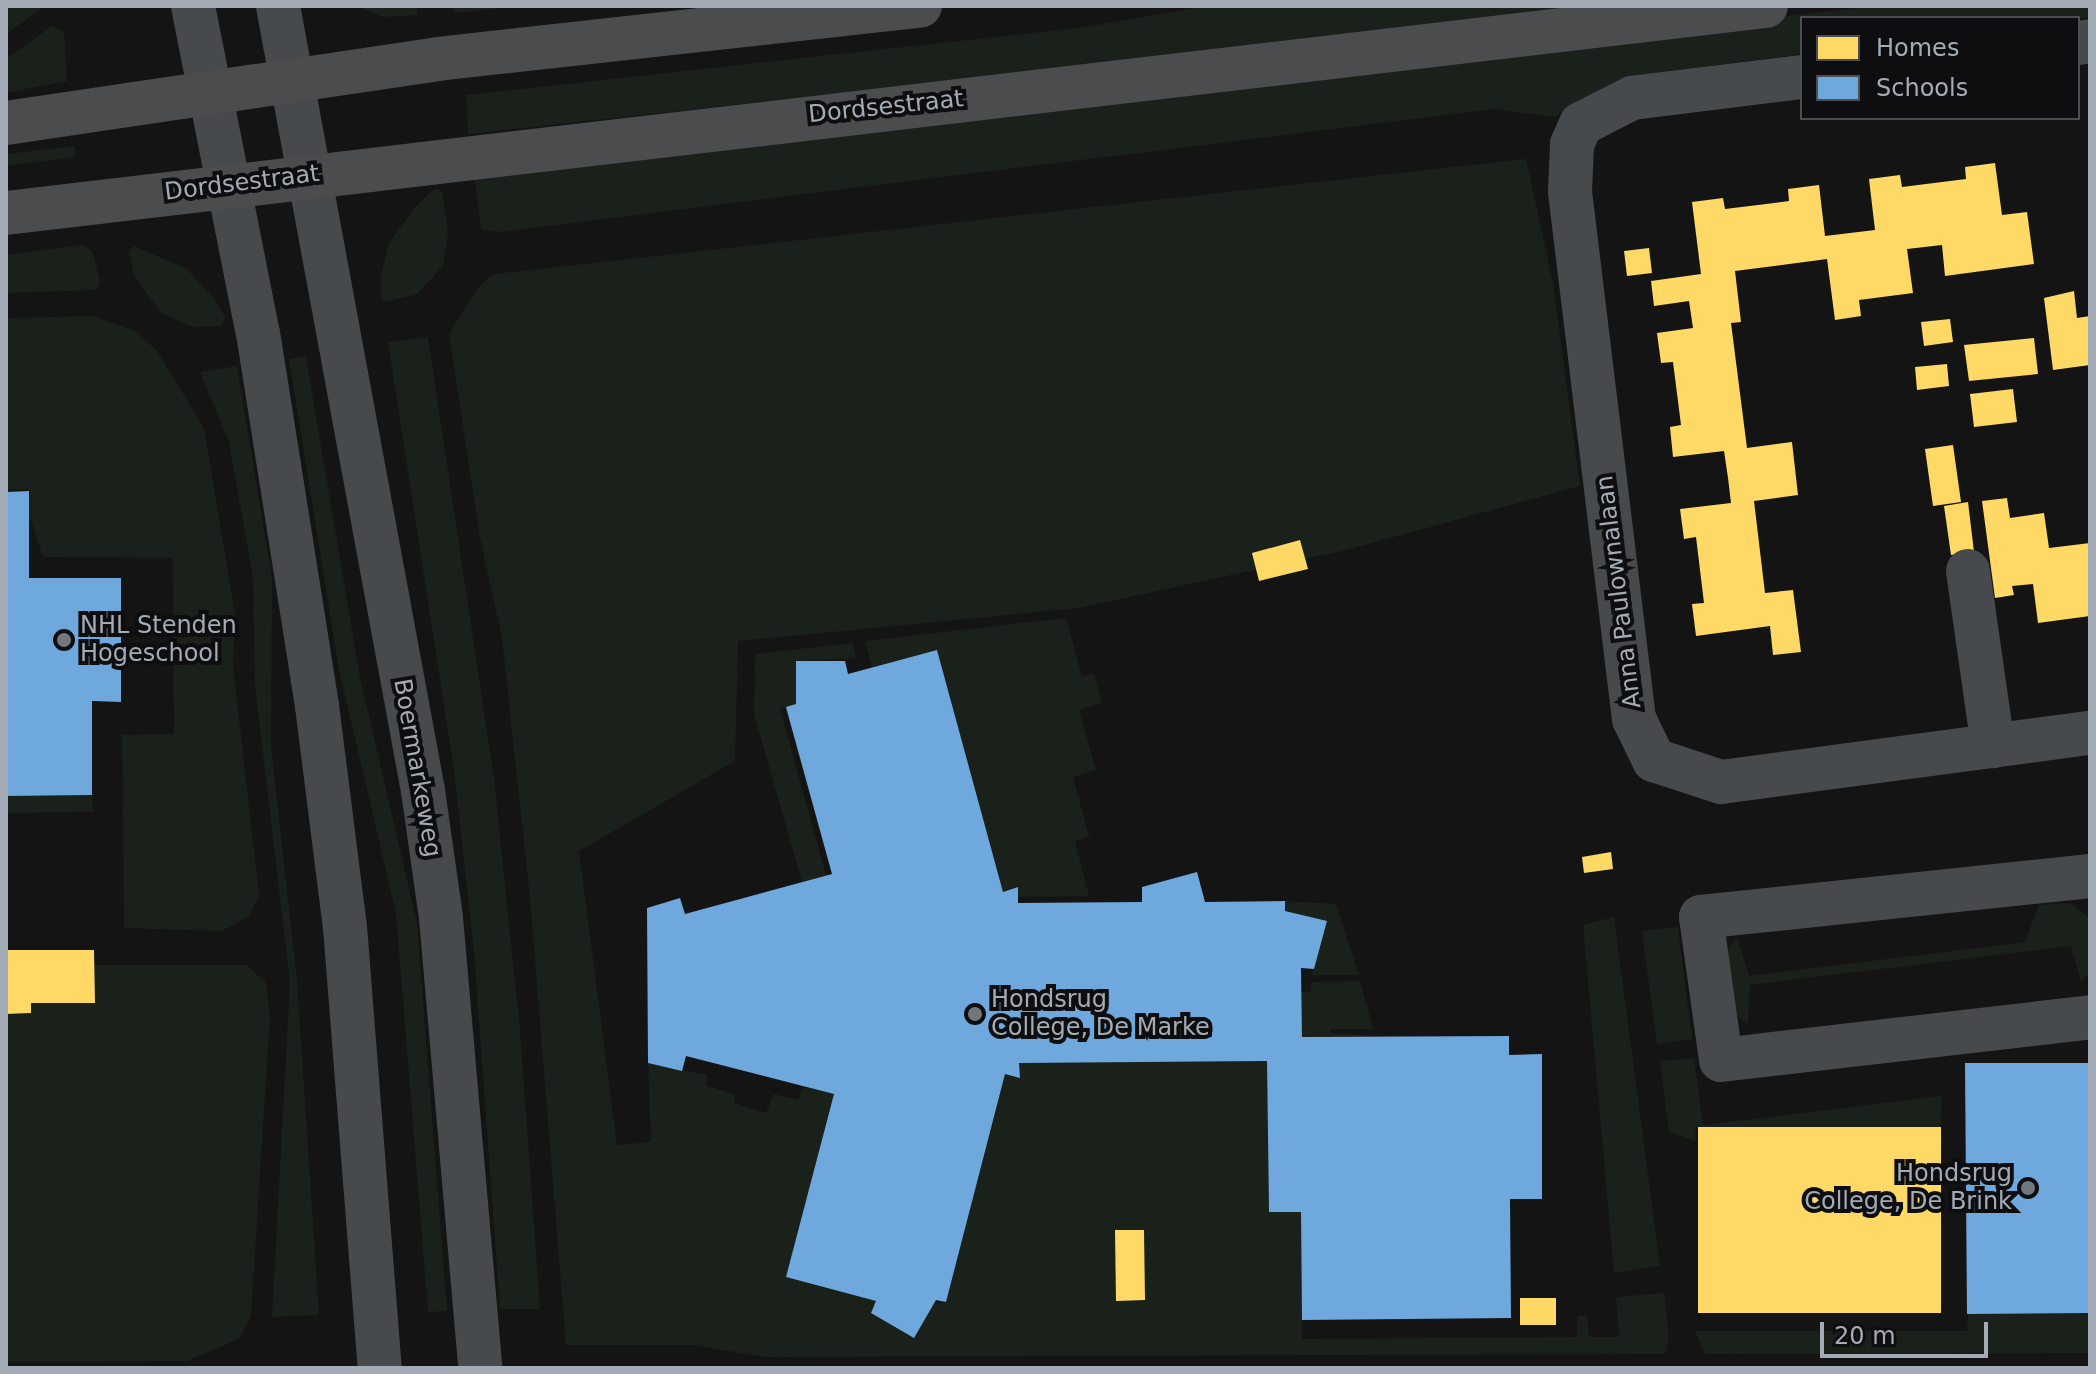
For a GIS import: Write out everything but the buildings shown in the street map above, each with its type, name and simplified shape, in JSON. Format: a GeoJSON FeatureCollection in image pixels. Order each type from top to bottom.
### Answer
{"type":"FeatureCollection","features":[{"type":"Feature","properties":{"kind":"main road"},"geometry":{"type":"LineString","coordinates":[[6,123],[292,79],[920,6]]}},
{"type":"Feature","properties":{"kind":"main road","name":"Dordsestraat"},"geometry":{"type":"LineString","coordinates":[[6,213],[309,174],[1766,6]]}},
{"type":"Feature","properties":{"kind":"street"},"geometry":{"type":"LineString","coordinates":[[193,6],[230,185],[282,478],[332,822],[380,1368]]}},
{"type":"Feature","properties":{"kind":"street","name":"Boermarkeweg"},"geometry":{"type":"LineString","coordinates":[[278,6],[423,791],[441,918],[480,1368]]}},
{"type":"Feature","properties":{"kind":"street","name":"Anna Paulownalaan"},"geometry":{"type":"LineString","coordinates":[[1800,77],[1632,98],[1581,124],[1572,144],[1570,192],[1634,719],[1654,760],[1721,782],[2090,733]]}},
{"type":"Feature","properties":{"kind":"street"},"geometry":{"type":"LineString","coordinates":[[1968,571],[1993,746]]}},
{"type":"Feature","properties":{"kind":"street"},"geometry":{"type":"LineString","coordinates":[[2090,876],[1701,917],[1721,1060],[2090,1017]]}},
{"type":"Feature","properties":{"kind":"shaded area"},"geometry":{"type":"Polygon","coordinates":[[[6,6],[45,6],[6,34],[6,6]]]}},
{"type":"Feature","properties":{"kind":"shaded area"},"geometry":{"type":"Polygon","coordinates":[[[357,6],[417,6],[418,15],[383,17],[357,6]]]}},
{"type":"Feature","properties":{"kind":"shaded area"},"geometry":{"type":"Polygon","coordinates":[[[452,6],[519,6],[456,13],[452,6]]]}},
{"type":"Feature","properties":{"kind":"shaded area"},"geometry":{"type":"Polygon","coordinates":[[[1206,6],[1636,6],[468,134],[466,95],[1086,27],[1206,6]]]}},
{"type":"Feature","properties":{"kind":"shaded area"},"geometry":{"type":"Polygon","coordinates":[[[1873,6],[2090,6],[2090,18],[1800,16],[1800,54],[1625,77],[1554,117],[1495,109],[497,232],[481,229],[474,173],[1873,6]]]}},
{"type":"Feature","properties":{"kind":"shaded area"},"geometry":{"type":"Polygon","coordinates":[[[52,26],[64,32],[67,81],[6,93],[6,59],[52,26]]]}},
{"type":"Feature","properties":{"kind":"shaded area"},"geometry":{"type":"Polygon","coordinates":[[[75,146],[75,157],[6,166],[6,154],[75,146]]]}},
{"type":"Feature","properties":{"kind":"shaded area"},"geometry":{"type":"Polygon","coordinates":[[[1526,159],[1553,283],[1580,486],[1346,550],[1079,608],[738,641],[735,761],[579,851],[617,1145],[651,1142],[648,1063],[707,1075],[707,1086],[734,1094],[734,1103],[766,1113],[774,1094],[798,1100],[803,1087],[834,1094],[786,1277],[876,1301],[871,1313],[946,1302],[1005,1074],[1019,1078],[1019,1063],[1267,1061],[1269,1211],[1301,1212],[1302,1339],[1577,1337],[1577,1316],[1587,1316],[1589,1337],[1619,1337],[1616,1297],[1664,1293],[1669,1338],[1665,1354],[766,1357],[693,1345],[566,1345],[530,898],[502,638],[480,538],[449,334],[478,288],[490,276],[503,273],[1526,159]]]}},
{"type":"Feature","properties":{"kind":"shaded area"},"geometry":{"type":"Polygon","coordinates":[[[435,188],[442,192],[448,232],[443,266],[417,294],[386,302],[381,299],[381,277],[388,245],[414,208],[435,188]]]}},
{"type":"Feature","properties":{"kind":"shaded area"},"geometry":{"type":"Polygon","coordinates":[[[83,245],[92,251],[100,282],[97,290],[6,293],[6,255],[83,245]]]}},
{"type":"Feature","properties":{"kind":"shaded area"},"geometry":{"type":"Polygon","coordinates":[[[134,246],[187,269],[216,301],[225,317],[222,326],[192,327],[160,312],[134,275],[129,252],[134,246]]]}},
{"type":"Feature","properties":{"kind":"shaded area"},"geometry":{"type":"Polygon","coordinates":[[[92,316],[136,331],[157,351],[204,428],[235,615],[233,666],[259,895],[249,916],[222,931],[124,928],[122,735],[174,734],[173,558],[43,557],[30,517],[30,490],[6,489],[6,318],[92,316]]]}},
{"type":"Feature","properties":{"kind":"shaded area"},"geometry":{"type":"Polygon","coordinates":[[[428,337],[494,779],[520,1030],[540,1309],[500,1309],[474,952],[454,770],[388,342],[428,337]]]}},
{"type":"Feature","properties":{"kind":"shaded area"},"geometry":{"type":"Polygon","coordinates":[[[306,356],[359,673],[417,923],[447,1311],[428,1312],[396,913],[339,670],[289,359],[306,356]]]}},
{"type":"Feature","properties":{"kind":"shaded area"},"geometry":{"type":"Polygon","coordinates":[[[237,366],[272,578],[271,746],[297,980],[319,1315],[272,1317],[290,982],[255,685],[253,578],[229,442],[200,372],[237,366]]]}},
{"type":"Feature","properties":{"kind":"shaded area"},"geometry":{"type":"Polygon","coordinates":[[[1066,618],[1082,677],[1094,674],[1102,703],[1079,710],[1096,770],[1073,777],[1089,837],[1075,841],[1089,896],[1018,897],[1017,887],[1003,892],[937,650],[872,667],[865,641],[1066,618]]]}},
{"type":"Feature","properties":{"kind":"shaded area"},"geometry":{"type":"Polygon","coordinates":[[[852,643],[856,658],[796,661],[796,704],[832,874],[785,707],[780,709],[826,875],[802,882],[754,714],[755,654],[852,643]]]}},
{"type":"Feature","properties":{"kind":"shaded area"},"geometry":{"type":"Polygon","coordinates":[[[92,795],[93,812],[6,813],[6,796],[92,795]]]}},
{"type":"Feature","properties":{"kind":"shaded area"},"geometry":{"type":"Polygon","coordinates":[[[1285,901],[1336,904],[1359,975],[1312,975],[1327,922],[1285,911],[1285,901]]]}},
{"type":"Feature","properties":{"kind":"shaded area"},"geometry":{"type":"Polygon","coordinates":[[[2070,903],[2090,919],[2090,972],[2081,982],[2071,946],[1750,985],[1748,1025],[1735,1014],[1727,951],[1737,937],[1749,976],[2025,942],[2039,905],[2070,903]]]}},
{"type":"Feature","properties":{"kind":"shaded area"},"geometry":{"type":"Polygon","coordinates":[[[1614,917],[1660,1266],[1614,1273],[1583,925],[1614,917]]]}},
{"type":"Feature","properties":{"kind":"shaded area"},"geometry":{"type":"Polygon","coordinates":[[[1678,927],[1692,1039],[1657,1044],[1642,931],[1678,927]]]}},
{"type":"Feature","properties":{"kind":"shaded area"},"geometry":{"type":"Polygon","coordinates":[[[94,965],[247,965],[266,983],[270,1016],[251,1316],[239,1339],[187,1361],[6,1362],[6,1014],[31,1013],[31,1003],[94,1003],[94,965]]]}},
{"type":"Feature","properties":{"kind":"shaded area"},"geometry":{"type":"Polygon","coordinates":[[[1360,981],[1373,1029],[1330,1029],[1330,1033],[1375,1036],[1302,1037],[1301,992],[1311,992],[1311,982],[1360,981]]]}},
{"type":"Feature","properties":{"kind":"shaded area"},"geometry":{"type":"Polygon","coordinates":[[[1694,1058],[1703,1125],[1942,1096],[1941,1127],[1696,1127],[1695,1141],[1669,1132],[1660,1061],[1694,1058]]]}},
{"type":"Feature","properties":{"kind":"shaded area"},"geometry":{"type":"Polygon","coordinates":[[[2090,1313],[2090,1353],[1705,1354],[1695,1331],[1967,1331],[1968,1314],[2090,1313]]]}},
{"type":"Feature","properties":{"kind":"place","name":"NHL Stenden Hogeschool"},"geometry":{"type":"Point","coordinates":[64,640]}},
{"type":"Feature","properties":{"kind":"place","name":"Hondsrug College, De Marke"},"geometry":{"type":"Point","coordinates":[975,1014]}},
{"type":"Feature","properties":{"kind":"place","name":"Hondsrug College, De Brink"},"geometry":{"type":"Point","coordinates":[2028,1188]}}]}
